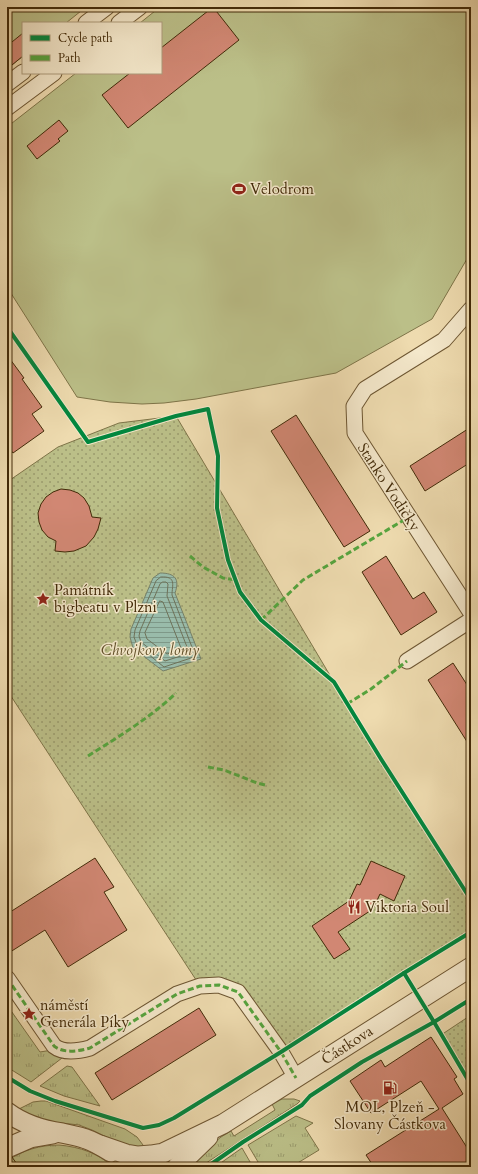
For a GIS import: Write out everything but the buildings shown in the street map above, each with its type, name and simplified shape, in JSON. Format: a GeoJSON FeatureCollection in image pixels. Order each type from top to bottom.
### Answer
{"type":"FeatureCollection","features":[{"type":"Feature","properties":{"kind":"street"},"geometry":{"type":"LineString","coordinates":[[87,22],[107,7]]}},
{"type":"Feature","properties":{"kind":"street"},"geometry":{"type":"LineString","coordinates":[[120,22],[140,7]]}},
{"type":"Feature","properties":{"kind":"street"},"geometry":{"type":"LineString","coordinates":[[7,84],[22,73]]}},
{"type":"Feature","properties":{"kind":"street"},"geometry":{"type":"LineString","coordinates":[[7,108],[53,74]]}},
{"type":"Feature","properties":{"kind":"street","name":"Stanko Vodičky"},"geometry":{"type":"LineString","coordinates":[[471,309],[444,340],[365,389],[354,406],[354,433],[471,613]]}},
{"type":"Feature","properties":{"kind":"street"},"geometry":{"type":"LineString","coordinates":[[407,661],[471,620]]}},
{"type":"Feature","properties":{"kind":"street","name":"Částkova"},"geometry":{"type":"LineString","coordinates":[[100,1145],[138,1156],[163,1153],[223,1124],[471,967]]}},
{"type":"Feature","properties":{"kind":"street"},"geometry":{"type":"LineString","coordinates":[[7,978],[54,1046],[65,1051],[76,1051],[90,1048],[177,994],[200,986],[219,985],[238,992],[281,1052],[296,1078]]}},
{"type":"Feature","properties":{"kind":"street"},"geometry":{"type":"LineString","coordinates":[[7,1112],[14,1117],[44,1130],[85,1138],[112,1153],[128,1167]]}},
{"type":"Feature","properties":{"kind":"street","name":"Částkova"},"geometry":{"type":"LineString","coordinates":[[177,1167],[223,1124]]}},
{"type":"Feature","properties":{"kind":"street"},"geometry":{"type":"LineString","coordinates":[[7,1148],[17,1142],[36,1136],[55,1134],[68,1135]]}},
{"type":"Feature","properties":{"kind":"green space"},"geometry":{"type":"Polygon","coordinates":[[[7,7],[86,7],[67,22],[22,22],[22,57],[7,69],[7,7]]]}},
{"type":"Feature","properties":{"kind":"green space","name":"Velodrom"},"geometry":{"type":"Polygon","coordinates":[[[160,7],[471,7],[471,252],[432,319],[336,373],[196,399],[164,403],[142,404],[110,402],[77,397],[7,287],[7,127],[75,74],[162,74],[162,22],[141,22],[160,7]]]}},
{"type":"Feature","properties":{"kind":"green space","name":"Chvojkovy lomy"},"geometry":{"type":"Polygon","coordinates":[[[176,416],[347,704],[471,900],[471,932],[281,1052],[238,992],[200,986],[7,690],[7,482],[58,447],[119,423],[176,416]]]}},
{"type":"Feature","properties":{"kind":"green space"},"geometry":{"type":"Polygon","coordinates":[[[7,1005],[40,1052],[52,1050],[62,1058],[31,1082],[7,1067],[7,1005]]]}},
{"type":"Feature","properties":{"kind":"green space"},"geometry":{"type":"Polygon","coordinates":[[[471,1015],[471,1085],[441,1035],[471,1015]]]}},
{"type":"Feature","properties":{"kind":"green space"},"geometry":{"type":"Polygon","coordinates":[[[67,1066],[72,1067],[100,1106],[64,1096],[40,1086],[67,1066]]]}},
{"type":"Feature","properties":{"kind":"green space"},"geometry":{"type":"Polygon","coordinates":[[[282,1099],[294,1099],[300,1101],[200,1167],[185,1167],[221,1137],[231,1131],[234,1136],[275,1110],[272,1104],[282,1099]]]}},
{"type":"Feature","properties":{"kind":"green space"},"geometry":{"type":"Polygon","coordinates":[[[46,1101],[125,1129],[137,1137],[146,1149],[123,1145],[79,1125],[44,1121],[17,1110],[33,1102],[46,1101]]]}},
{"type":"Feature","properties":{"kind":"green space"},"geometry":{"type":"Polygon","coordinates":[[[296,1116],[313,1123],[305,1128],[319,1150],[291,1167],[261,1167],[248,1145],[296,1116]]]}},
{"type":"Feature","properties":{"kind":"green space"},"geometry":{"type":"Polygon","coordinates":[[[59,1145],[74,1147],[95,1154],[113,1167],[7,1167],[7,1161],[25,1151],[38,1147],[59,1145]]]}},
{"type":"Feature","properties":{"kind":"green space"},"geometry":{"type":"Polygon","coordinates":[[[242,1148],[253,1167],[215,1167],[242,1148]]]}},
{"type":"Feature","properties":{"kind":"water"},"geometry":{"type":"Polygon","coordinates":[[[160,573],[169,574],[175,578],[177,584],[175,593],[201,659],[163,671],[133,648],[130,637],[131,629],[153,578],[160,573]]]}},
{"type":"Feature","properties":{"kind":"tram line"},"geometry":{"type":"LineString","coordinates":[[7,1150],[19,1167]]}},
{"type":"Feature","properties":{"kind":"marked path"},"geometry":{"type":"LineString","coordinates":[[261,620],[303,580],[409,517]]}},
{"type":"Feature","properties":{"kind":"marked path"},"geometry":{"type":"LineString","coordinates":[[190,556],[203,567],[223,578],[236,580]]}},
{"type":"Feature","properties":{"kind":"marked path"},"geometry":{"type":"LineString","coordinates":[[347,704],[371,689],[407,661]]}},
{"type":"Feature","properties":{"kind":"marked path"},"geometry":{"type":"LineString","coordinates":[[88,756],[145,719],[176,693]]}},
{"type":"Feature","properties":{"kind":"marked path"},"geometry":{"type":"LineString","coordinates":[[208,767],[224,770],[265,785]]}},
{"type":"Feature","properties":{"kind":"marked path"},"geometry":{"type":"LineString","coordinates":[[7,978],[54,1046],[58,1049],[67,1051],[90,1048],[177,994],[200,986],[219,985],[238,992],[281,1052],[296,1078]]}},
{"type":"Feature","properties":{"kind":"cycle path"},"geometry":{"type":"LineString","coordinates":[[7,327],[88,442],[176,416],[208,409],[218,456],[217,508],[228,560],[240,592],[261,620],[334,682],[471,900]]}},
{"type":"Feature","properties":{"kind":"cycle path"},"geometry":{"type":"LineString","coordinates":[[7,1077],[30,1091],[55,1101],[143,1128],[159,1125],[174,1118],[281,1052],[471,932]]}},
{"type":"Feature","properties":{"kind":"cycle path"},"geometry":{"type":"LineString","coordinates":[[404,973],[471,1085]]}},
{"type":"Feature","properties":{"kind":"cycle path"},"geometry":{"type":"LineString","coordinates":[[207,1167],[243,1142],[302,1105],[310,1096],[362,1062],[434,1022],[471,999]]}},
{"type":"Feature","properties":{"kind":"place","name":"Velodrom"},"geometry":{"type":"Point","coordinates":[239,189]}},
{"type":"Feature","properties":{"kind":"place","name":"Památník bigbeatu v Plzni"},"geometry":{"type":"Point","coordinates":[43,599]}},
{"type":"Feature","properties":{"kind":"place","name":"Viktoria Soul"},"geometry":{"type":"Point","coordinates":[354,907]}},
{"type":"Feature","properties":{"kind":"place","name":"náměstí Generála Píky"},"geometry":{"type":"Point","coordinates":[29,1014]}},
{"type":"Feature","properties":{"kind":"place","name":"MOL, Plzeň - Slovany Částkova"},"geometry":{"type":"Point","coordinates":[390,1088]}}]}
